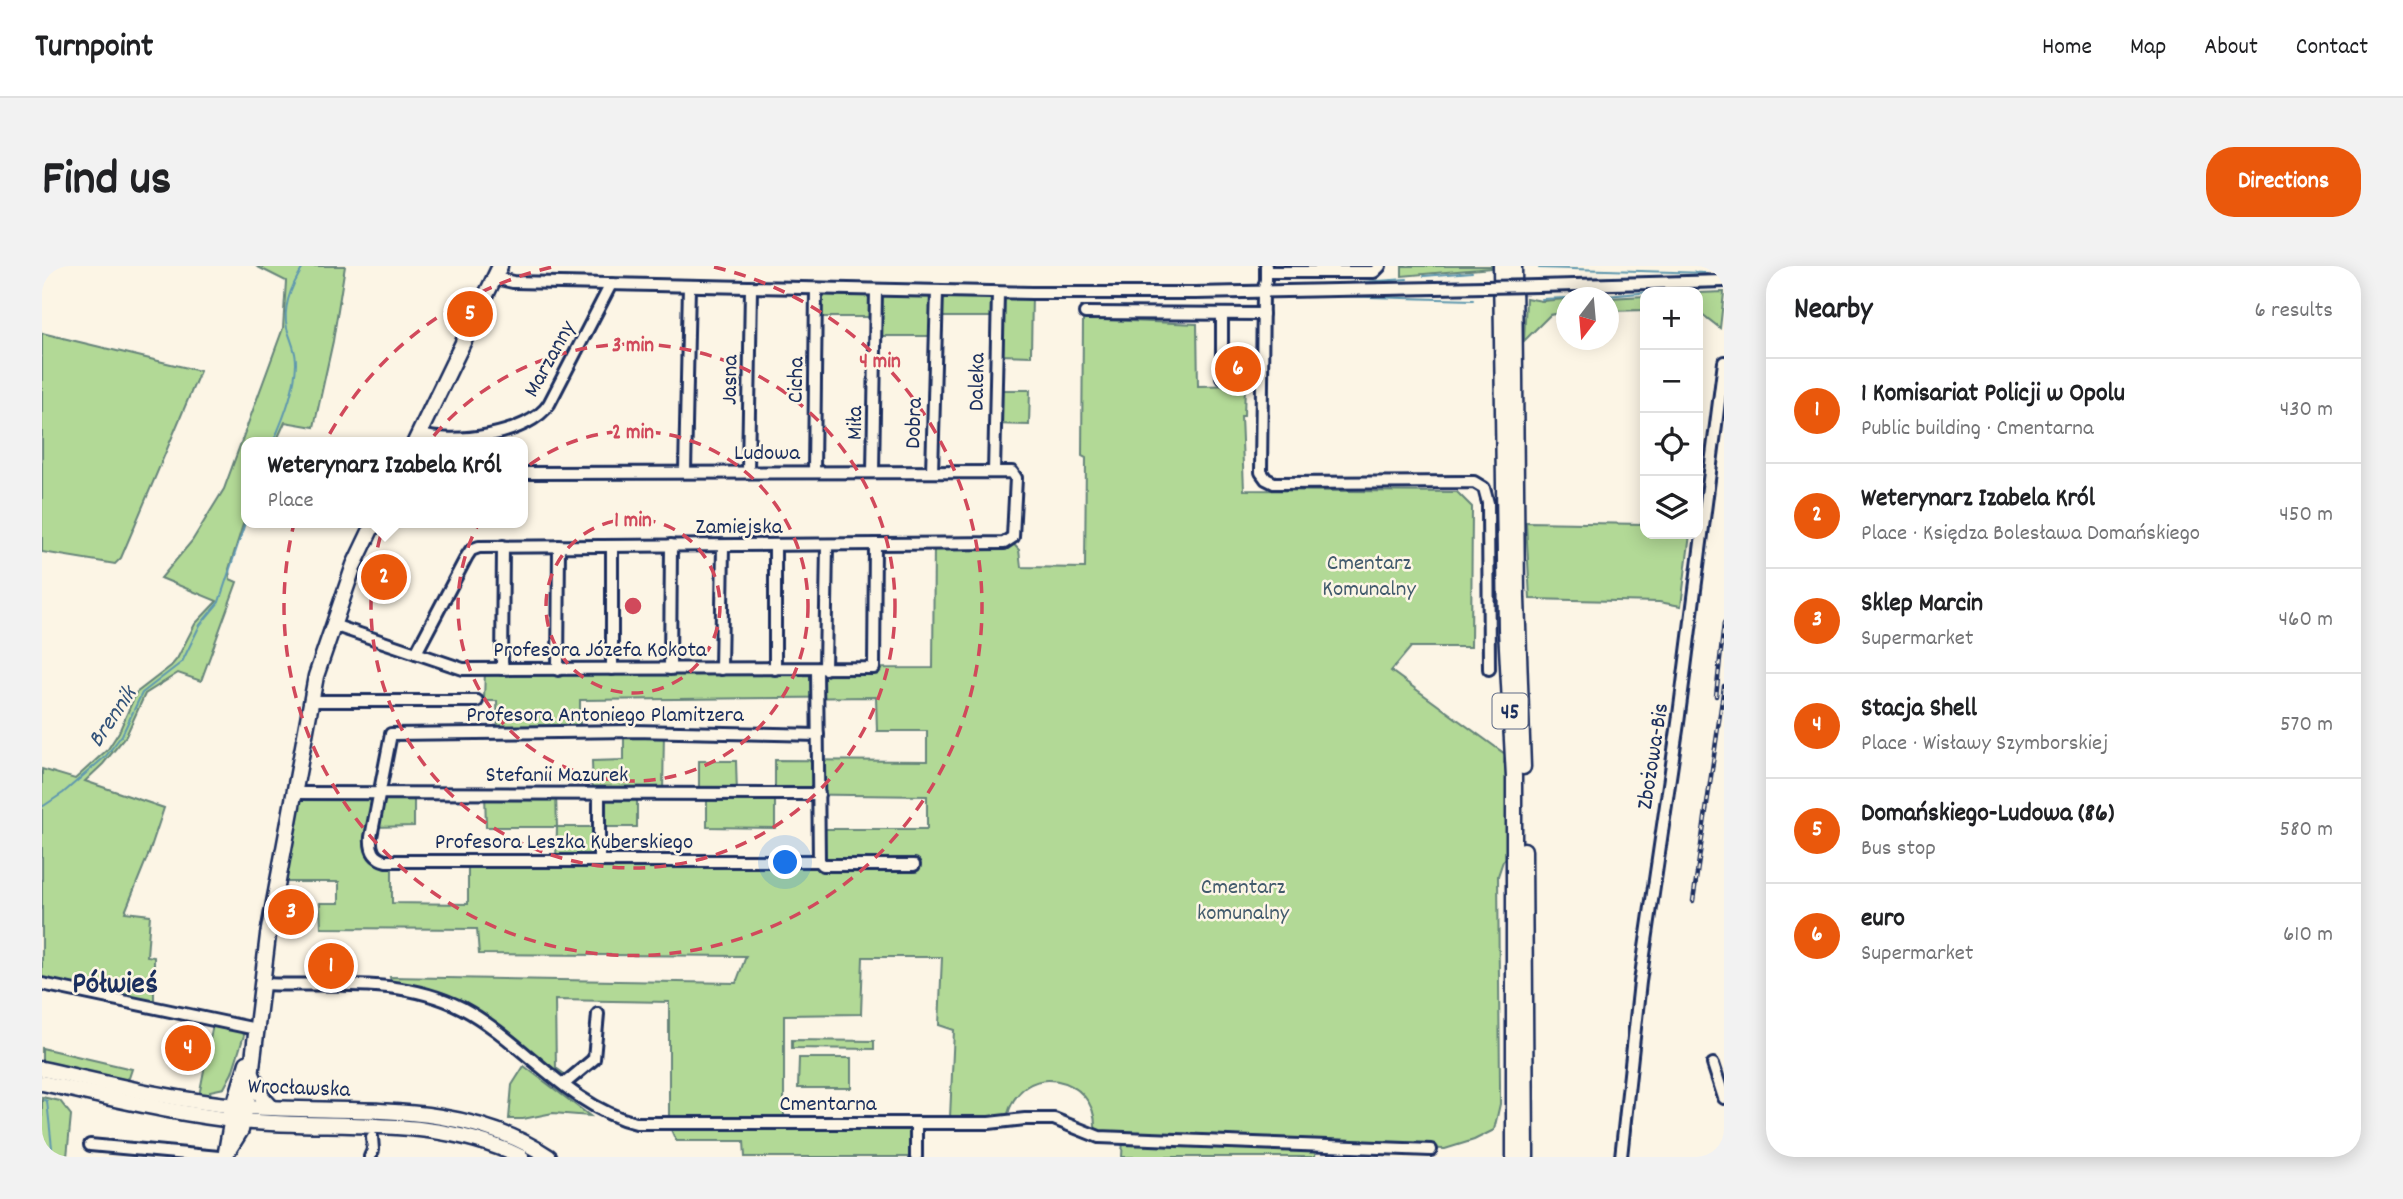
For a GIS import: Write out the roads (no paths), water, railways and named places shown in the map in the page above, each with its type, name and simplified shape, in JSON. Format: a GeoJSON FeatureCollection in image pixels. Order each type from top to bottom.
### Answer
{"type":"FeatureCollection","features":[{"type":"Feature","properties":{"kind":"main road","name":"45"},"geometry":{"type":"LineString","coordinates":[[1501,266],[1506,629],[1514,777],[1514,1157]]}},
{"type":"Feature","properties":{"kind":"main road","name":"45"},"geometry":{"type":"LineString","coordinates":[[1514,266],[1517,598],[1524,817],[1526,1157]]}},
{"type":"Feature","properties":{"kind":"main road"},"geometry":{"type":"LineString","coordinates":[[417,437],[498,272]]}},
{"type":"Feature","properties":{"kind":"main road"},"geometry":{"type":"LineString","coordinates":[[223,1156],[251,1073],[261,984],[311,701],[320,664],[354,565],[372,528]]}},
{"type":"Feature","properties":{"kind":"main road"},"geometry":{"type":"LineString","coordinates":[[238,1113],[243,1072],[254,1047]]}},
{"type":"Feature","properties":{"kind":"main road","name":"Wrocławska"},"geometry":{"type":"LineString","coordinates":[[42,1069],[178,1097],[238,1113],[428,1129],[478,1139],[521,1157]]}},
{"type":"Feature","properties":{"kind":"main road"},"geometry":{"type":"LineString","coordinates":[[251,1073],[261,1097],[272,1108]]}},
{"type":"Feature","properties":{"kind":"main road","name":"Wrocławska"},"geometry":{"type":"LineString","coordinates":[[42,1083],[211,1117],[272,1108],[399,1113],[454,1119],[500,1132],[549,1157]]}},
{"type":"Feature","properties":{"kind":"main road"},"geometry":{"type":"LineString","coordinates":[[211,1117],[218,1128],[223,1156]]}},
{"type":"Feature","properties":{"kind":"street"},"geometry":{"type":"LineString","coordinates":[[1380,266],[1374,272],[1266,269],[1263,292],[1261,472],[1266,480],[1274,483],[1474,482],[1484,488],[1488,503],[1489,669]]}},
{"type":"Feature","properties":{"kind":"street"},"geometry":{"type":"LineString","coordinates":[[498,272],[513,282],[998,293],[1263,292],[1724,281]]}},
{"type":"Feature","properties":{"kind":"street","name":"Marzanny"},"geometry":{"type":"LineString","coordinates":[[480,437],[521,426],[540,415],[549,404],[611,284]]}},
{"type":"Feature","properties":{"kind":"street"},"geometry":{"type":"LineString","coordinates":[[685,472],[689,286]]}},
{"type":"Feature","properties":{"kind":"street","name":"Jasna"},"geometry":{"type":"LineString","coordinates":[[748,472],[751,288]]}},
{"type":"Feature","properties":{"kind":"street","name":"Cicha"},"geometry":{"type":"LineString","coordinates":[[814,472],[816,289]]}},
{"type":"Feature","properties":{"kind":"street","name":"Miła"},"geometry":{"type":"LineString","coordinates":[[873,472],[876,290]]}},
{"type":"Feature","properties":{"kind":"street","name":"Dobra"},"geometry":{"type":"LineString","coordinates":[[932,472],[937,291]]}},
{"type":"Feature","properties":{"kind":"street","name":"Daleka"},"geometry":{"type":"LineString","coordinates":[[994,472],[998,293]]}},
{"type":"Feature","properties":{"kind":"street"},"geometry":{"type":"LineString","coordinates":[[1085,313],[1263,314]]}},
{"type":"Feature","properties":{"kind":"street"},"geometry":{"type":"LineString","coordinates":[[1222,314],[1222,377]]}},
{"type":"Feature","properties":{"kind":"street","name":"Zbożowa-Bis"},"geometry":{"type":"LineString","coordinates":[[1621,1157],[1640,982],[1678,723],[1724,362]]}},
{"type":"Feature","properties":{"kind":"street","name":"Ludowa"},"geometry":{"type":"LineString","coordinates":[[528,473],[1012,472]]}},
{"type":"Feature","properties":{"kind":"street","name":"Zamiejska"},"geometry":{"type":"LineString","coordinates":[[416,653],[471,550],[479,547],[1004,543],[1013,537],[1016,478],[1012,472]]}},
{"type":"Feature","properties":{"kind":"street","name":"Profesora Józefa Kokota"},"geometry":{"type":"LineString","coordinates":[[333,625],[463,669],[874,668],[874,544]]}},
{"type":"Feature","properties":{"kind":"street"},"geometry":{"type":"LineString","coordinates":[[670,669],[671,545]]}},
{"type":"Feature","properties":{"kind":"street"},"geometry":{"type":"LineString","coordinates":[[819,861],[818,735],[827,545]]}},
{"type":"Feature","properties":{"kind":"street"},"geometry":{"type":"LineString","coordinates":[[502,669],[503,546]]}},
{"type":"Feature","properties":{"kind":"street"},"geometry":{"type":"LineString","coordinates":[[558,670],[559,546]]}},
{"type":"Feature","properties":{"kind":"street"},"geometry":{"type":"LineString","coordinates":[[612,546],[612,669]]}},
{"type":"Feature","properties":{"kind":"street"},"geometry":{"type":"LineString","coordinates":[[721,669],[723,546]]}},
{"type":"Feature","properties":{"kind":"street"},"geometry":{"type":"LineString","coordinates":[[775,546],[775,669]]}},
{"type":"Feature","properties":{"kind":"street"},"geometry":{"type":"LineString","coordinates":[[311,701],[477,701]]}},
{"type":"Feature","properties":{"kind":"street","name":"Profesora Antoniego Plamitzera"},"geometry":{"type":"LineString","coordinates":[[380,793],[391,734],[643,731],[818,735]]}},
{"type":"Feature","properties":{"kind":"street","name":"Stefanii Mazurek"},"geometry":{"type":"LineString","coordinates":[[294,793],[819,794]]}},
{"type":"Feature","properties":{"kind":"street","name":"Profesora Leszka Kuberskiego"},"geometry":{"type":"LineString","coordinates":[[380,793],[370,844],[373,853],[382,860],[819,861],[823,865],[914,865]]}},
{"type":"Feature","properties":{"kind":"street"},"geometry":{"type":"LineString","coordinates":[[599,794],[599,861]]}},
{"type":"Feature","properties":{"kind":"street"},"geometry":{"type":"LineString","coordinates":[[42,984],[256,1029]]}},
{"type":"Feature","properties":{"kind":"street","name":"Cmentarna"},"geometry":{"type":"LineString","coordinates":[[261,984],[373,985],[403,988],[432,996],[477,1018],[605,1113],[642,1124],[993,1123],[1054,1119],[1099,1137],[1431,1150]]}},
{"type":"Feature","properties":{"kind":"street"},"geometry":{"type":"LineString","coordinates":[[564,1084],[594,1059],[598,1014]]}},
{"type":"Feature","properties":{"kind":"street"},"geometry":{"type":"LineString","coordinates":[[1713,1064],[1724,1098]]}},
{"type":"Feature","properties":{"kind":"street"},"geometry":{"type":"LineString","coordinates":[[916,1123],[916,1157]]}},
{"type":"Feature","properties":{"kind":"street"},"geometry":{"type":"LineString","coordinates":[[370,1157],[373,1150],[372,1137]]}},
{"type":"Feature","properties":{"kind":"street"},"geometry":{"type":"LineString","coordinates":[[90,1145],[223,1156]]}},
{"type":"Feature","properties":{"kind":"waterway","name":"Brennik"},"geometry":{"type":"LineString","coordinates":[[275,437],[295,374],[296,359],[286,320],[287,304],[304,266]]}},
{"type":"Feature","properties":{"kind":"waterway"},"geometry":{"type":"LineString","coordinates":[[1717,272],[1724,267]]}},
{"type":"Feature","properties":{"kind":"waterway"},"geometry":{"type":"LineString","coordinates":[[1539,268],[1707,273]]}},
{"type":"Feature","properties":{"kind":"waterway"},"geometry":{"type":"LineString","coordinates":[[1424,276],[1472,272]]}},
{"type":"Feature","properties":{"kind":"waterway"},"geometry":{"type":"LineString","coordinates":[[1333,284],[1407,279]]}},
{"type":"Feature","properties":{"kind":"waterway"},"geometry":{"type":"LineString","coordinates":[[1703,288],[1718,288]]}},
{"type":"Feature","properties":{"kind":"waterway"},"geometry":{"type":"LineString","coordinates":[[1619,295],[1640,293]]}},
{"type":"Feature","properties":{"kind":"waterway"},"geometry":{"type":"LineString","coordinates":[[1334,296],[1473,300]]}},
{"type":"Feature","properties":{"kind":"waterway"},"geometry":{"type":"LineString","coordinates":[[1542,299],[1556,298]]}},
{"type":"Feature","properties":{"kind":"waterway","name":"Brennik"},"geometry":{"type":"LineString","coordinates":[[42,807],[63,793],[106,756],[122,735],[142,693],[182,662],[200,625],[219,602],[243,528]]}},
{"type":"Feature","properties":{"kind":"waterway","name":"Brennik"},"geometry":{"type":"LineString","coordinates":[[44,1100],[47,1101],[53,1157]]}},
{"type":"Feature","properties":{"kind":"railway"},"geometry":{"type":"LineString","coordinates":[[1716,696],[1724,623]]}},
{"type":"Feature","properties":{"kind":"railway"},"geometry":{"type":"LineString","coordinates":[[1693,901],[1724,686]]}},
{"type":"Feature","properties":{"kind":"place","name":"Domańskiego-Ludowa (86)"},"geometry":{"type":"Point","coordinates":[470,314]}},
{"type":"Feature","properties":{"kind":"place","name":"euro"},"geometry":{"type":"Point","coordinates":[1238,369]}},
{"type":"Feature","properties":{"kind":"place","name":"Weterynarz Izabela Król"},"geometry":{"type":"Point","coordinates":[384,577]}},
{"type":"Feature","properties":{"kind":"place","name":"Sklep Marcin"},"geometry":{"type":"Point","coordinates":[291,912]}},
{"type":"Feature","properties":{"kind":"place","name":"1 Komisariat Policji w Opolu"},"geometry":{"type":"Point","coordinates":[331,966]}},
{"type":"Feature","properties":{"kind":"place","name":"Stacja Shell"},"geometry":{"type":"Point","coordinates":[188,1048]}},
{"type":"Feature","properties":{"kind":"district","name":"Półwieś"},"geometry":{"type":"Point","coordinates":[115,982]}},
{"type":"Feature","properties":{"kind":"park label","name":"Cmentarz Komunalny"},"geometry":{"type":"Point","coordinates":[1369,574]}},
{"type":"Feature","properties":{"kind":"park label","name":"Cmentarz komunalny"},"geometry":{"type":"Point","coordinates":[1243,898]}}]}
